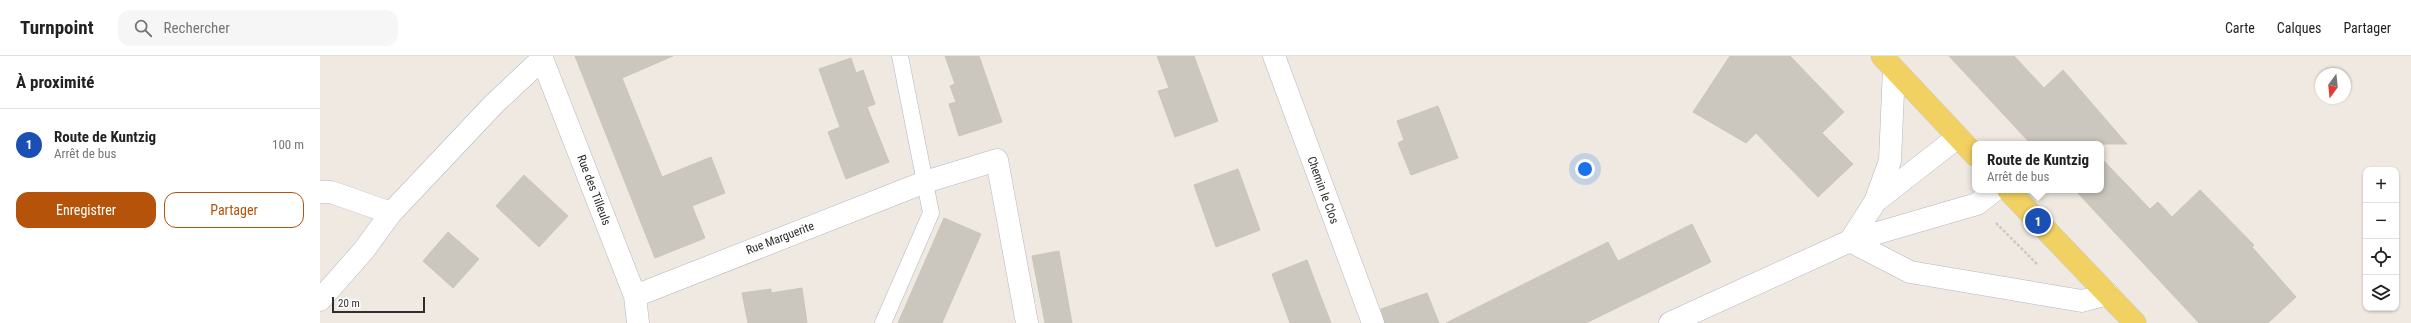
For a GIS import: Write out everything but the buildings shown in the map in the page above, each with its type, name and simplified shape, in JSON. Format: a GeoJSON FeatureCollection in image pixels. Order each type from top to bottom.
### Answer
{"type":"FeatureCollection","features":[{"type":"Feature","properties":{"kind":"main road"},"geometry":{"type":"LineString","coordinates":[[1888,62],[1972,152]]}},
{"type":"Feature","properties":{"kind":"main road"},"geometry":{"type":"LineString","coordinates":[[2011,193],[2135,323]]}},
{"type":"Feature","properties":{"kind":"street","name":"Chemin le Clos"},"geometry":{"type":"LineString","coordinates":[[1274,56],[1373,323]]}},
{"type":"Feature","properties":{"kind":"street","name":"Rue des Tilleuls"},"geometry":{"type":"LineString","coordinates":[[320,300],[364,250],[391,213],[494,104],[541,58],[635,296],[638,323]]}},
{"type":"Feature","properties":{"kind":"street"},"geometry":{"type":"LineString","coordinates":[[1850,241],[1875,202],[1890,161],[1888,62]]}},
{"type":"Feature","properties":{"kind":"street"},"geometry":{"type":"LineString","coordinates":[[1875,202],[1958,137]]}},
{"type":"Feature","properties":{"kind":"street","name":"Rue Marguerite"},"geometry":{"type":"LineString","coordinates":[[635,296],[926,182],[997,160],[1027,323]]}},
{"type":"Feature","properties":{"kind":"street"},"geometry":{"type":"LineString","coordinates":[[320,192],[331,192],[391,213]]}},
{"type":"Feature","properties":{"kind":"street"},"geometry":{"type":"LineString","coordinates":[[1670,323],[1850,241],[1977,204],[1991,193]]}},
{"type":"Feature","properties":{"kind":"street"},"geometry":{"type":"LineString","coordinates":[[1850,241],[1910,272],[2082,301],[2108,294]]}},
{"type":"Feature","properties":{"kind":"lane"},"geometry":{"type":"LineString","coordinates":[[883,323],[931,213],[900,56]]}},
{"type":"Feature","properties":{"kind":"place","name":"Route de Kuntzig"},"geometry":{"type":"Point","coordinates":[2038,221]}}]}
